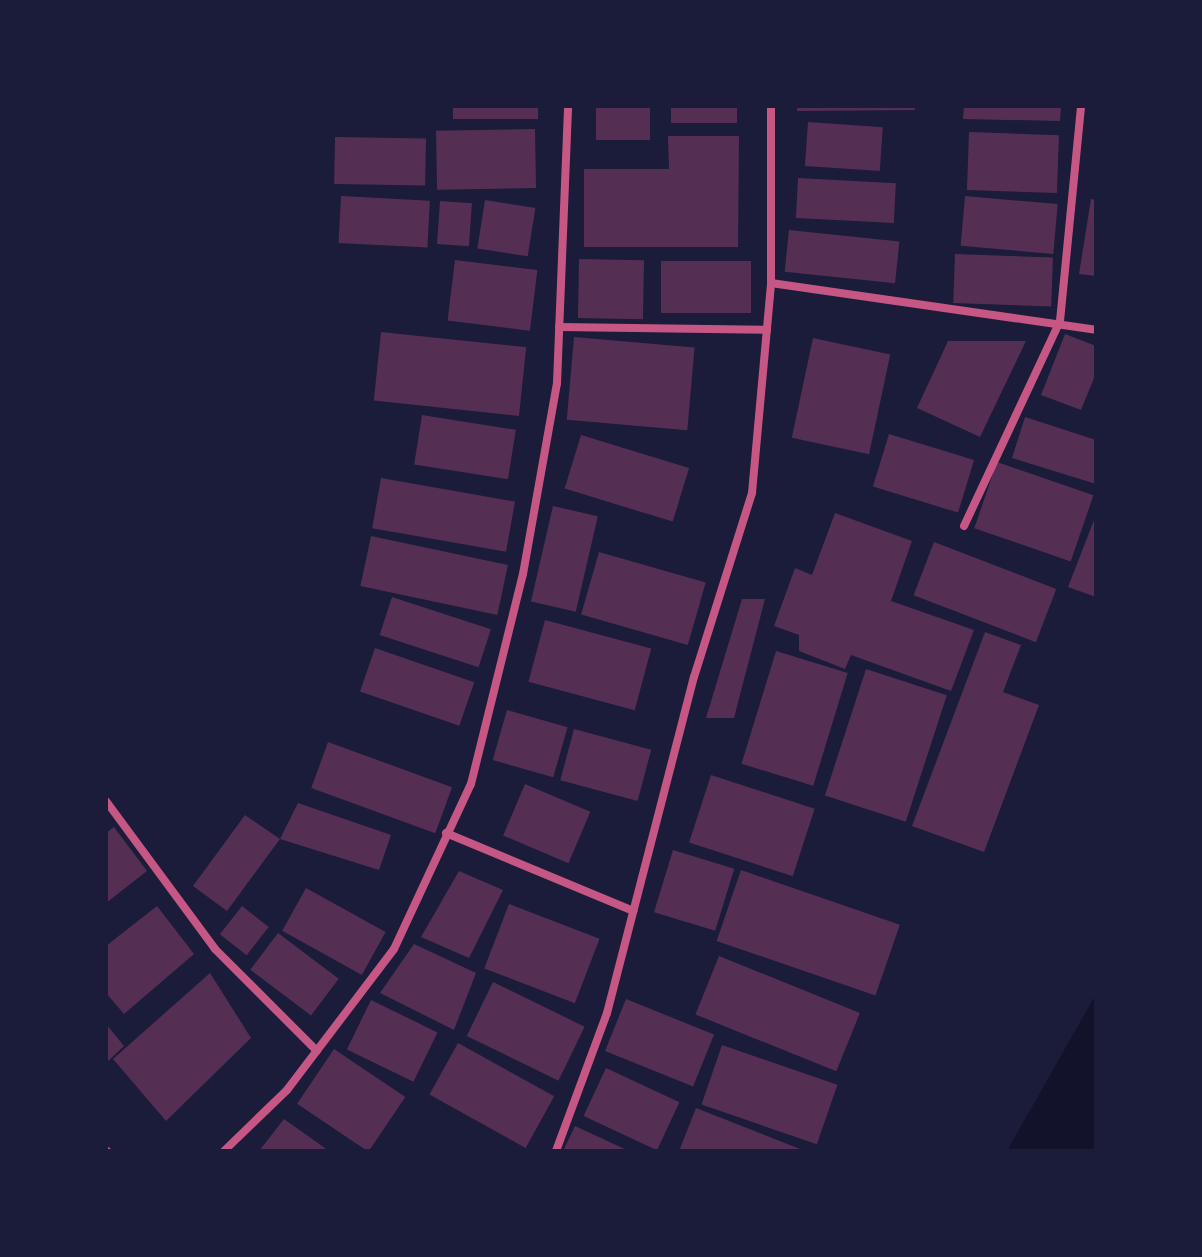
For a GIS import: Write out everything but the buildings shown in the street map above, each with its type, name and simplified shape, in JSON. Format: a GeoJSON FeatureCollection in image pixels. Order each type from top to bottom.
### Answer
{"type":"FeatureCollection","features":[{"type":"Feature","properties":{"kind":"street"},"geometry":{"type":"LineString","coordinates":[[224,1151],[317,1051],[394,949],[471,784],[523,574],[557,383],[568,106]]}},
{"type":"Feature","properties":{"kind":"street"},"geometry":{"type":"LineString","coordinates":[[556,1151],[607,1013],[752,493],[771,283],[771,106]]}},
{"type":"Feature","properties":{"kind":"street"},"geometry":{"type":"LineString","coordinates":[[964,526],[1060,321],[1081,106]]}},
{"type":"Feature","properties":{"kind":"street"},"geometry":{"type":"LineString","coordinates":[[771,283],[1060,321],[1096,330]]}},
{"type":"Feature","properties":{"kind":"street"},"geometry":{"type":"LineString","coordinates":[[559,327],[767,330]]}},
{"type":"Feature","properties":{"kind":"street"},"geometry":{"type":"LineString","coordinates":[[106,801],[215,949],[317,1051]]}},
{"type":"Feature","properties":{"kind":"street"},"geometry":{"type":"LineString","coordinates":[[446,833],[633,911]]}},
{"type":"Feature","properties":{"kind":"shaded area"},"geometry":{"type":"Polygon","coordinates":[[[1096,994],[1096,1151],[1007,1151],[1096,994]]]}}]}
